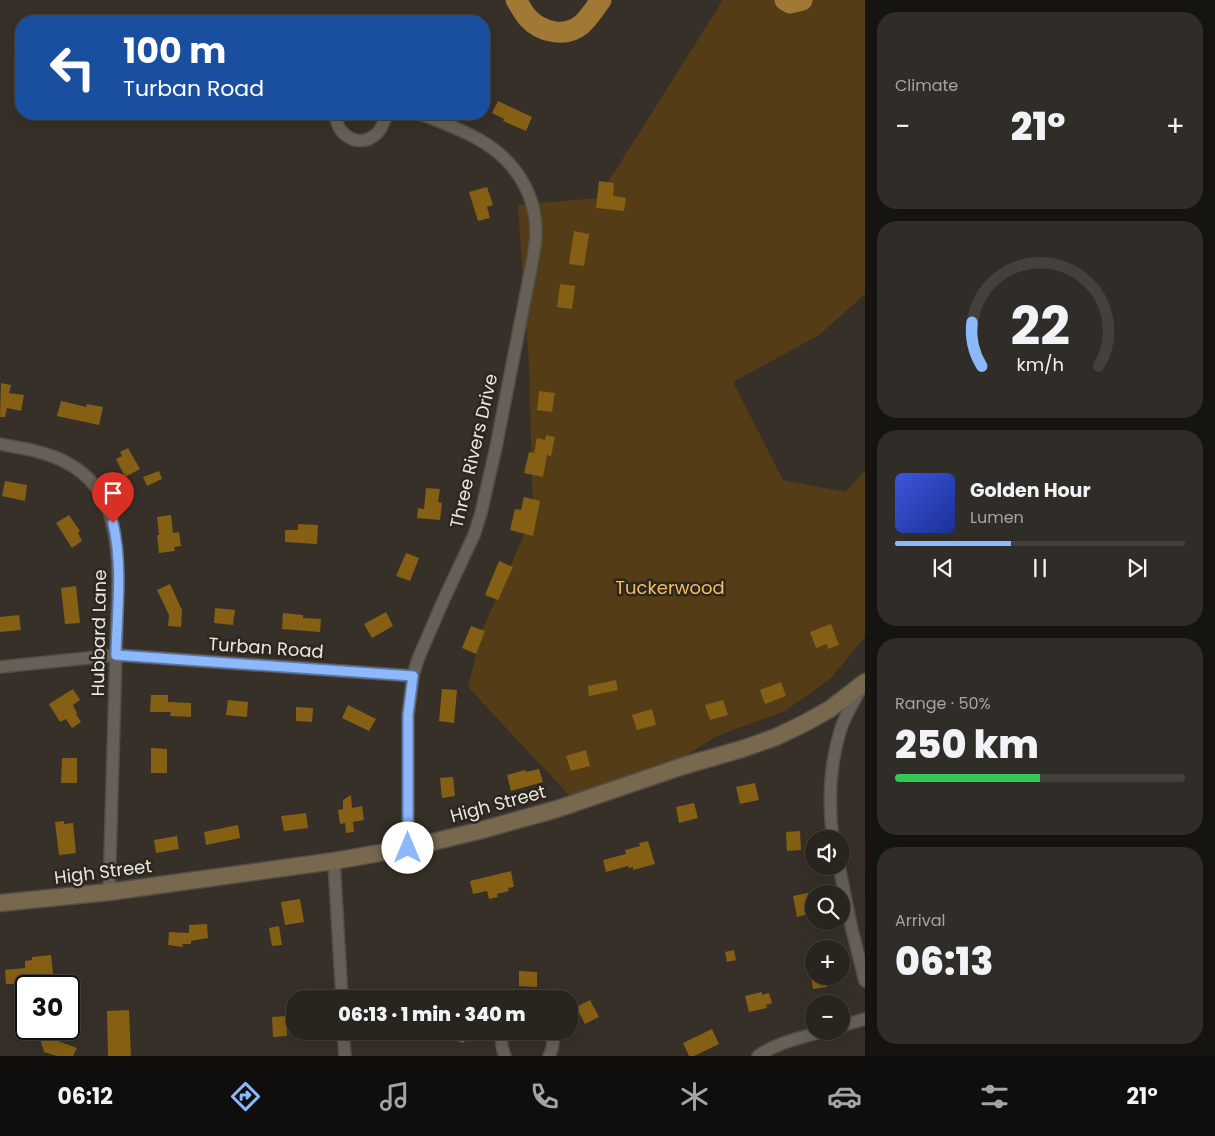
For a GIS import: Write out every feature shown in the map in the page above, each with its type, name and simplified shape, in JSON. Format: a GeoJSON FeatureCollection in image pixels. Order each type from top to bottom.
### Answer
{"type":"FeatureCollection","features":[{"type":"Feature","properties":{"kind":"street"},"geometry":{"type":"LineString","coordinates":[[337,120],[343,134],[359,140],[365,140],[376,135],[384,120]]}},
{"type":"Feature","properties":{"kind":"street","name":"Three Rivers Drive"},"geometry":{"type":"LineString","coordinates":[[408,848],[408,715],[413,676],[418,659],[440,607],[474,535],[481,513],[496,447],[533,258],[536,232],[529,196],[518,175],[502,156],[471,135],[435,120]]}},
{"type":"Feature","properties":{"kind":"street","name":"Hubbard Lane"},"geometry":{"type":"LineString","coordinates":[[0,444],[45,454],[70,464],[99,490],[106,501],[113,523],[118,551],[118,584],[109,892]]}},
{"type":"Feature","properties":{"kind":"street","name":"Turban Road"},"geometry":{"type":"LineString","coordinates":[[0,667],[116,655],[413,676]]}},
{"type":"Feature","properties":{"kind":"street"},"geometry":{"type":"LineString","coordinates":[[832,830],[831,795],[837,744],[848,712],[864,683]]}},
{"type":"Feature","properties":{"kind":"street","name":"High Street"},"geometry":{"type":"LineString","coordinates":[[0,903],[109,892],[334,860],[408,848],[462,835],[579,802],[684,766],[759,743],[818,716],[836,705],[864,683]]}},
{"type":"Feature","properties":{"kind":"street"},"geometry":{"type":"LineString","coordinates":[[334,860],[341,990]]}},
{"type":"Feature","properties":{"kind":"street"},"geometry":{"type":"LineString","coordinates":[[841,875],[865,981]]}},
{"type":"Feature","properties":{"kind":"street"},"geometry":{"type":"LineString","coordinates":[[850,1023],[865,1019]]}},
{"type":"Feature","properties":{"kind":"street"},"geometry":{"type":"LineString","coordinates":[[758,1056],[769,1048],[783,1042],[805,1036]]}},
{"type":"Feature","properties":{"kind":"street"},"geometry":{"type":"LineString","coordinates":[[344,1040],[345,1056]]}},
{"type":"Feature","properties":{"kind":"street"},"geometry":{"type":"LineString","coordinates":[[501,1040],[505,1056]]}},
{"type":"Feature","properties":{"kind":"street"},"geometry":{"type":"LineString","coordinates":[[549,1056],[553,1047],[553,1040]]}},
{"type":"Feature","properties":{"kind":"green space","name":"Tuckerwood"},"geometry":{"type":"Polygon","coordinates":[[[723,0],[865,0],[865,294],[819,335],[733,382],[783,480],[845,492],[865,471],[865,637],[831,678],[785,711],[717,736],[650,778],[580,807],[468,687],[482,631],[533,514],[529,364],[518,205],[598,198],[723,0]]]}},
{"type":"Feature","properties":{"kind":"building"},"geometry":{"type":"Polygon","coordinates":[[[498,101],[532,117],[526,131],[503,121],[504,119],[492,113],[498,101]]]}},
{"type":"Feature","properties":{"kind":"building"},"geometry":{"type":"Polygon","coordinates":[[[599,181],[614,183],[613,196],[626,198],[624,211],[596,208],[599,181]]]}},
{"type":"Feature","properties":{"kind":"building"},"geometry":{"type":"Polygon","coordinates":[[[487,187],[493,205],[487,207],[490,218],[478,221],[469,192],[487,187]]]}},
{"type":"Feature","properties":{"kind":"building"},"geometry":{"type":"Polygon","coordinates":[[[574,231],[589,234],[584,266],[569,264],[574,231]]]}},
{"type":"Feature","properties":{"kind":"building"},"geometry":{"type":"Polygon","coordinates":[[[560,284],[575,286],[572,309],[557,307],[560,284]]]}},
{"type":"Feature","properties":{"kind":"building"},"geometry":{"type":"Polygon","coordinates":[[[1,383],[11,385],[9,393],[24,395],[21,411],[7,408],[5,417],[0,417],[1,383]]]}},
{"type":"Feature","properties":{"kind":"building"},"geometry":{"type":"Polygon","coordinates":[[[539,391],[555,393],[552,412],[537,410],[539,391]]]}},
{"type":"Feature","properties":{"kind":"building"},"geometry":{"type":"Polygon","coordinates":[[[61,401],[86,407],[87,404],[103,407],[99,425],[57,416],[61,401]]]}},
{"type":"Feature","properties":{"kind":"building"},"geometry":{"type":"Polygon","coordinates":[[[546,435],[555,437],[551,456],[547,455],[543,477],[524,473],[529,452],[534,453],[537,438],[545,440],[546,435]]]}},
{"type":"Feature","properties":{"kind":"building"},"geometry":{"type":"Polygon","coordinates":[[[128,448],[140,469],[125,477],[116,459],[122,456],[120,452],[128,448]]]}},
{"type":"Feature","properties":{"kind":"building"},"geometry":{"type":"Polygon","coordinates":[[[159,471],[162,479],[147,486],[143,477],[159,471]]]}},
{"type":"Feature","properties":{"kind":"building"},"geometry":{"type":"Polygon","coordinates":[[[5,481],[27,485],[25,501],[2,496],[5,481]]]}},
{"type":"Feature","properties":{"kind":"building"},"geometry":{"type":"Polygon","coordinates":[[[426,488],[440,489],[438,502],[442,503],[440,520],[417,518],[418,508],[424,509],[426,488]]]}},
{"type":"Feature","properties":{"kind":"building"},"geometry":{"type":"Polygon","coordinates":[[[524,497],[540,501],[533,536],[510,530],[515,509],[521,510],[524,497]]]}},
{"type":"Feature","properties":{"kind":"building"},"geometry":{"type":"Polygon","coordinates":[[[69,515],[80,531],[78,533],[82,541],[72,548],[56,523],[69,515]]]}},
{"type":"Feature","properties":{"kind":"building"},"geometry":{"type":"Polygon","coordinates":[[[171,515],[173,533],[179,532],[181,546],[174,547],[175,551],[159,553],[157,517],[171,515]]]}},
{"type":"Feature","properties":{"kind":"building"},"geometry":{"type":"Polygon","coordinates":[[[298,524],[318,525],[317,544],[285,542],[285,530],[298,530],[298,524]]]}},
{"type":"Feature","properties":{"kind":"building"},"geometry":{"type":"Polygon","coordinates":[[[406,553],[419,558],[410,581],[396,576],[406,553]]]}},
{"type":"Feature","properties":{"kind":"building"},"geometry":{"type":"Polygon","coordinates":[[[499,561],[513,567],[498,600],[485,595],[499,561]]]}},
{"type":"Feature","properties":{"kind":"building"},"geometry":{"type":"Polygon","coordinates":[[[170,584],[182,610],[181,627],[168,626],[169,615],[157,590],[170,584]]]}},
{"type":"Feature","properties":{"kind":"building"},"geometry":{"type":"Polygon","coordinates":[[[76,586],[80,623],[65,624],[61,588],[76,586]]]}},
{"type":"Feature","properties":{"kind":"building"},"geometry":{"type":"Polygon","coordinates":[[[215,608],[235,610],[233,625],[214,623],[215,608]]]}},
{"type":"Feature","properties":{"kind":"building"},"geometry":{"type":"Polygon","coordinates":[[[386,612],[393,626],[372,638],[364,624],[386,612]]]}},
{"type":"Feature","properties":{"kind":"building"},"geometry":{"type":"Polygon","coordinates":[[[283,613],[303,615],[303,618],[321,619],[320,632],[282,629],[283,613]]]}},
{"type":"Feature","properties":{"kind":"building"},"geometry":{"type":"Polygon","coordinates":[[[19,615],[21,630],[0,632],[0,617],[19,615]]]}},
{"type":"Feature","properties":{"kind":"building"},"geometry":{"type":"Polygon","coordinates":[[[831,624],[839,645],[828,649],[827,644],[816,648],[810,632],[831,624]]]}},
{"type":"Feature","properties":{"kind":"building"},"geometry":{"type":"Polygon","coordinates":[[[471,626],[485,631],[476,654],[462,648],[471,626]]]}},
{"type":"Feature","properties":{"kind":"building"},"geometry":{"type":"Polygon","coordinates":[[[616,680],[618,690],[589,696],[588,686],[616,680]]]}},
{"type":"Feature","properties":{"kind":"building"},"geometry":{"type":"Polygon","coordinates":[[[781,682],[786,696],[765,704],[760,690],[781,682]]]}},
{"type":"Feature","properties":{"kind":"building"},"geometry":{"type":"Polygon","coordinates":[[[73,689],[80,700],[73,705],[81,722],[72,728],[66,719],[60,722],[49,704],[73,689]]]}},
{"type":"Feature","properties":{"kind":"building"},"geometry":{"type":"Polygon","coordinates":[[[442,689],[457,690],[454,723],[439,721],[442,689]]]}},
{"type":"Feature","properties":{"kind":"building"},"geometry":{"type":"Polygon","coordinates":[[[151,695],[168,695],[168,702],[191,703],[191,717],[170,716],[171,712],[150,712],[151,695]]]}},
{"type":"Feature","properties":{"kind":"building"},"geometry":{"type":"Polygon","coordinates":[[[228,700],[248,702],[247,717],[226,715],[228,700]]]}},
{"type":"Feature","properties":{"kind":"building"},"geometry":{"type":"Polygon","coordinates":[[[723,700],[728,715],[710,720],[705,705],[723,700]]]}},
{"type":"Feature","properties":{"kind":"building"},"geometry":{"type":"Polygon","coordinates":[[[348,705],[376,719],[369,731],[342,718],[348,705]]]}},
{"type":"Feature","properties":{"kind":"building"},"geometry":{"type":"Polygon","coordinates":[[[296,707],[313,708],[312,722],[296,721],[296,707]]]}},
{"type":"Feature","properties":{"kind":"building"},"geometry":{"type":"Polygon","coordinates":[[[652,709],[656,725],[637,730],[632,715],[652,709]]]}},
{"type":"Feature","properties":{"kind":"building"},"geometry":{"type":"Polygon","coordinates":[[[151,748],[167,749],[167,773],[151,773],[151,748]]]}},
{"type":"Feature","properties":{"kind":"building"},"geometry":{"type":"Polygon","coordinates":[[[586,750],[590,766],[571,771],[566,756],[586,750]]]}},
{"type":"Feature","properties":{"kind":"building"},"geometry":{"type":"Polygon","coordinates":[[[62,758],[77,758],[77,783],[61,783],[62,758]]]}},
{"type":"Feature","properties":{"kind":"building"},"geometry":{"type":"Polygon","coordinates":[[[539,769],[543,782],[511,791],[507,775],[525,770],[526,772],[539,769]]]}},
{"type":"Feature","properties":{"kind":"building"},"geometry":{"type":"Polygon","coordinates":[[[453,777],[455,796],[442,798],[440,778],[453,777]]]}},
{"type":"Feature","properties":{"kind":"building"},"geometry":{"type":"Polygon","coordinates":[[[755,783],[759,800],[740,804],[736,787],[755,783]]]}},
{"type":"Feature","properties":{"kind":"building"},"geometry":{"type":"Polygon","coordinates":[[[351,795],[352,808],[362,806],[364,820],[353,822],[354,832],[346,833],[345,823],[340,824],[338,810],[343,809],[343,800],[351,795]]]}},
{"type":"Feature","properties":{"kind":"building"},"geometry":{"type":"Polygon","coordinates":[[[694,803],[698,818],[679,823],[676,807],[694,803]]]}},
{"type":"Feature","properties":{"kind":"building"},"geometry":{"type":"Polygon","coordinates":[[[306,813],[308,828],[284,831],[281,816],[306,813]]]}},
{"type":"Feature","properties":{"kind":"building"},"geometry":{"type":"Polygon","coordinates":[[[64,821],[64,824],[73,823],[76,853],[59,855],[55,822],[64,821]]]}},
{"type":"Feature","properties":{"kind":"building"},"geometry":{"type":"Polygon","coordinates":[[[238,825],[240,838],[206,845],[204,832],[238,825]]]}},
{"type":"Feature","properties":{"kind":"building"},"geometry":{"type":"Polygon","coordinates":[[[800,831],[801,850],[787,851],[786,832],[800,831]]]}},
{"type":"Feature","properties":{"kind":"building"},"geometry":{"type":"Polygon","coordinates":[[[177,836],[179,849],[156,853],[154,840],[177,836]]]}},
{"type":"Feature","properties":{"kind":"building"},"geometry":{"type":"Polygon","coordinates":[[[648,841],[655,864],[633,870],[633,867],[629,868],[628,866],[606,872],[603,860],[626,854],[625,850],[640,846],[639,843],[648,841]]]}},
{"type":"Feature","properties":{"kind":"building"},"geometry":{"type":"Polygon","coordinates":[[[511,871],[514,887],[508,888],[509,891],[497,894],[498,897],[489,899],[487,891],[473,894],[470,881],[511,871]]]}},
{"type":"Feature","properties":{"kind":"building"},"geometry":{"type":"Polygon","coordinates":[[[805,894],[805,915],[797,917],[793,896],[805,894]]]}},
{"type":"Feature","properties":{"kind":"building"},"geometry":{"type":"Polygon","coordinates":[[[300,899],[304,922],[285,925],[281,902],[300,899]]]}},
{"type":"Feature","properties":{"kind":"building"},"geometry":{"type":"Polygon","coordinates":[[[207,924],[208,938],[191,941],[191,944],[182,944],[183,947],[168,945],[169,932],[189,933],[189,925],[207,924]]]}},
{"type":"Feature","properties":{"kind":"building"},"geometry":{"type":"Polygon","coordinates":[[[279,926],[282,945],[272,946],[269,928],[279,926]]]}},
{"type":"Feature","properties":{"kind":"building"},"geometry":{"type":"Polygon","coordinates":[[[734,950],[736,960],[727,962],[725,952],[734,950]]]}},
{"type":"Feature","properties":{"kind":"building"},"geometry":{"type":"Polygon","coordinates":[[[51,955],[53,975],[15,975],[15,984],[6,984],[5,970],[25,968],[25,961],[32,960],[32,957],[51,955]]]}},
{"type":"Feature","properties":{"kind":"building"},"geometry":{"type":"Polygon","coordinates":[[[519,971],[537,972],[537,987],[519,986],[519,971]]]}},
{"type":"Feature","properties":{"kind":"building"},"geometry":{"type":"Polygon","coordinates":[[[812,985],[827,985],[827,987],[813,989],[812,985]]]}},
{"type":"Feature","properties":{"kind":"building"},"geometry":{"type":"Polygon","coordinates":[[[762,992],[762,995],[769,993],[772,1003],[766,1005],[767,1008],[749,1012],[745,996],[762,992]]]}},
{"type":"Feature","properties":{"kind":"building"},"geometry":{"type":"Polygon","coordinates":[[[590,1000],[599,1017],[585,1024],[578,1011],[578,1006],[590,1000]]]}},
{"type":"Feature","properties":{"kind":"building"},"geometry":{"type":"Polygon","coordinates":[[[129,1010],[131,1056],[108,1056],[107,1011],[129,1010]]]}},
{"type":"Feature","properties":{"kind":"building"},"geometry":{"type":"Polygon","coordinates":[[[286,1016],[286,1036],[273,1037],[272,1017],[286,1016]]]}},
{"type":"Feature","properties":{"kind":"building"},"geometry":{"type":"Polygon","coordinates":[[[712,1029],[719,1044],[694,1056],[689,1056],[683,1043],[712,1029]]]}},
{"type":"Feature","properties":{"kind":"building"},"geometry":{"type":"Polygon","coordinates":[[[42,1040],[55,1040],[77,1048],[73,1056],[57,1056],[44,1052],[42,1040]]]}},
{"type":"Feature","properties":{"kind":"building"},"geometry":{"type":"Polygon","coordinates":[[[454,1040],[465,1040],[464,1043],[454,1040]]]}},
{"type":"Feature","properties":{"kind":"waterway"},"geometry":{"type":"LineString","coordinates":[[516,0],[532,22],[553,32],[575,29],[581,25],[601,0]]}},
{"type":"Feature","properties":{"kind":"waterway"},"geometry":{"type":"LineString","coordinates":[[785,0],[790,3],[802,0]]}},
{"type":"Feature","properties":{"kind":"route"},"geometry":{"type":"LineString","coordinates":[[113,523],[118,551],[116,655],[413,676],[408,715],[408,848]]}}]}
